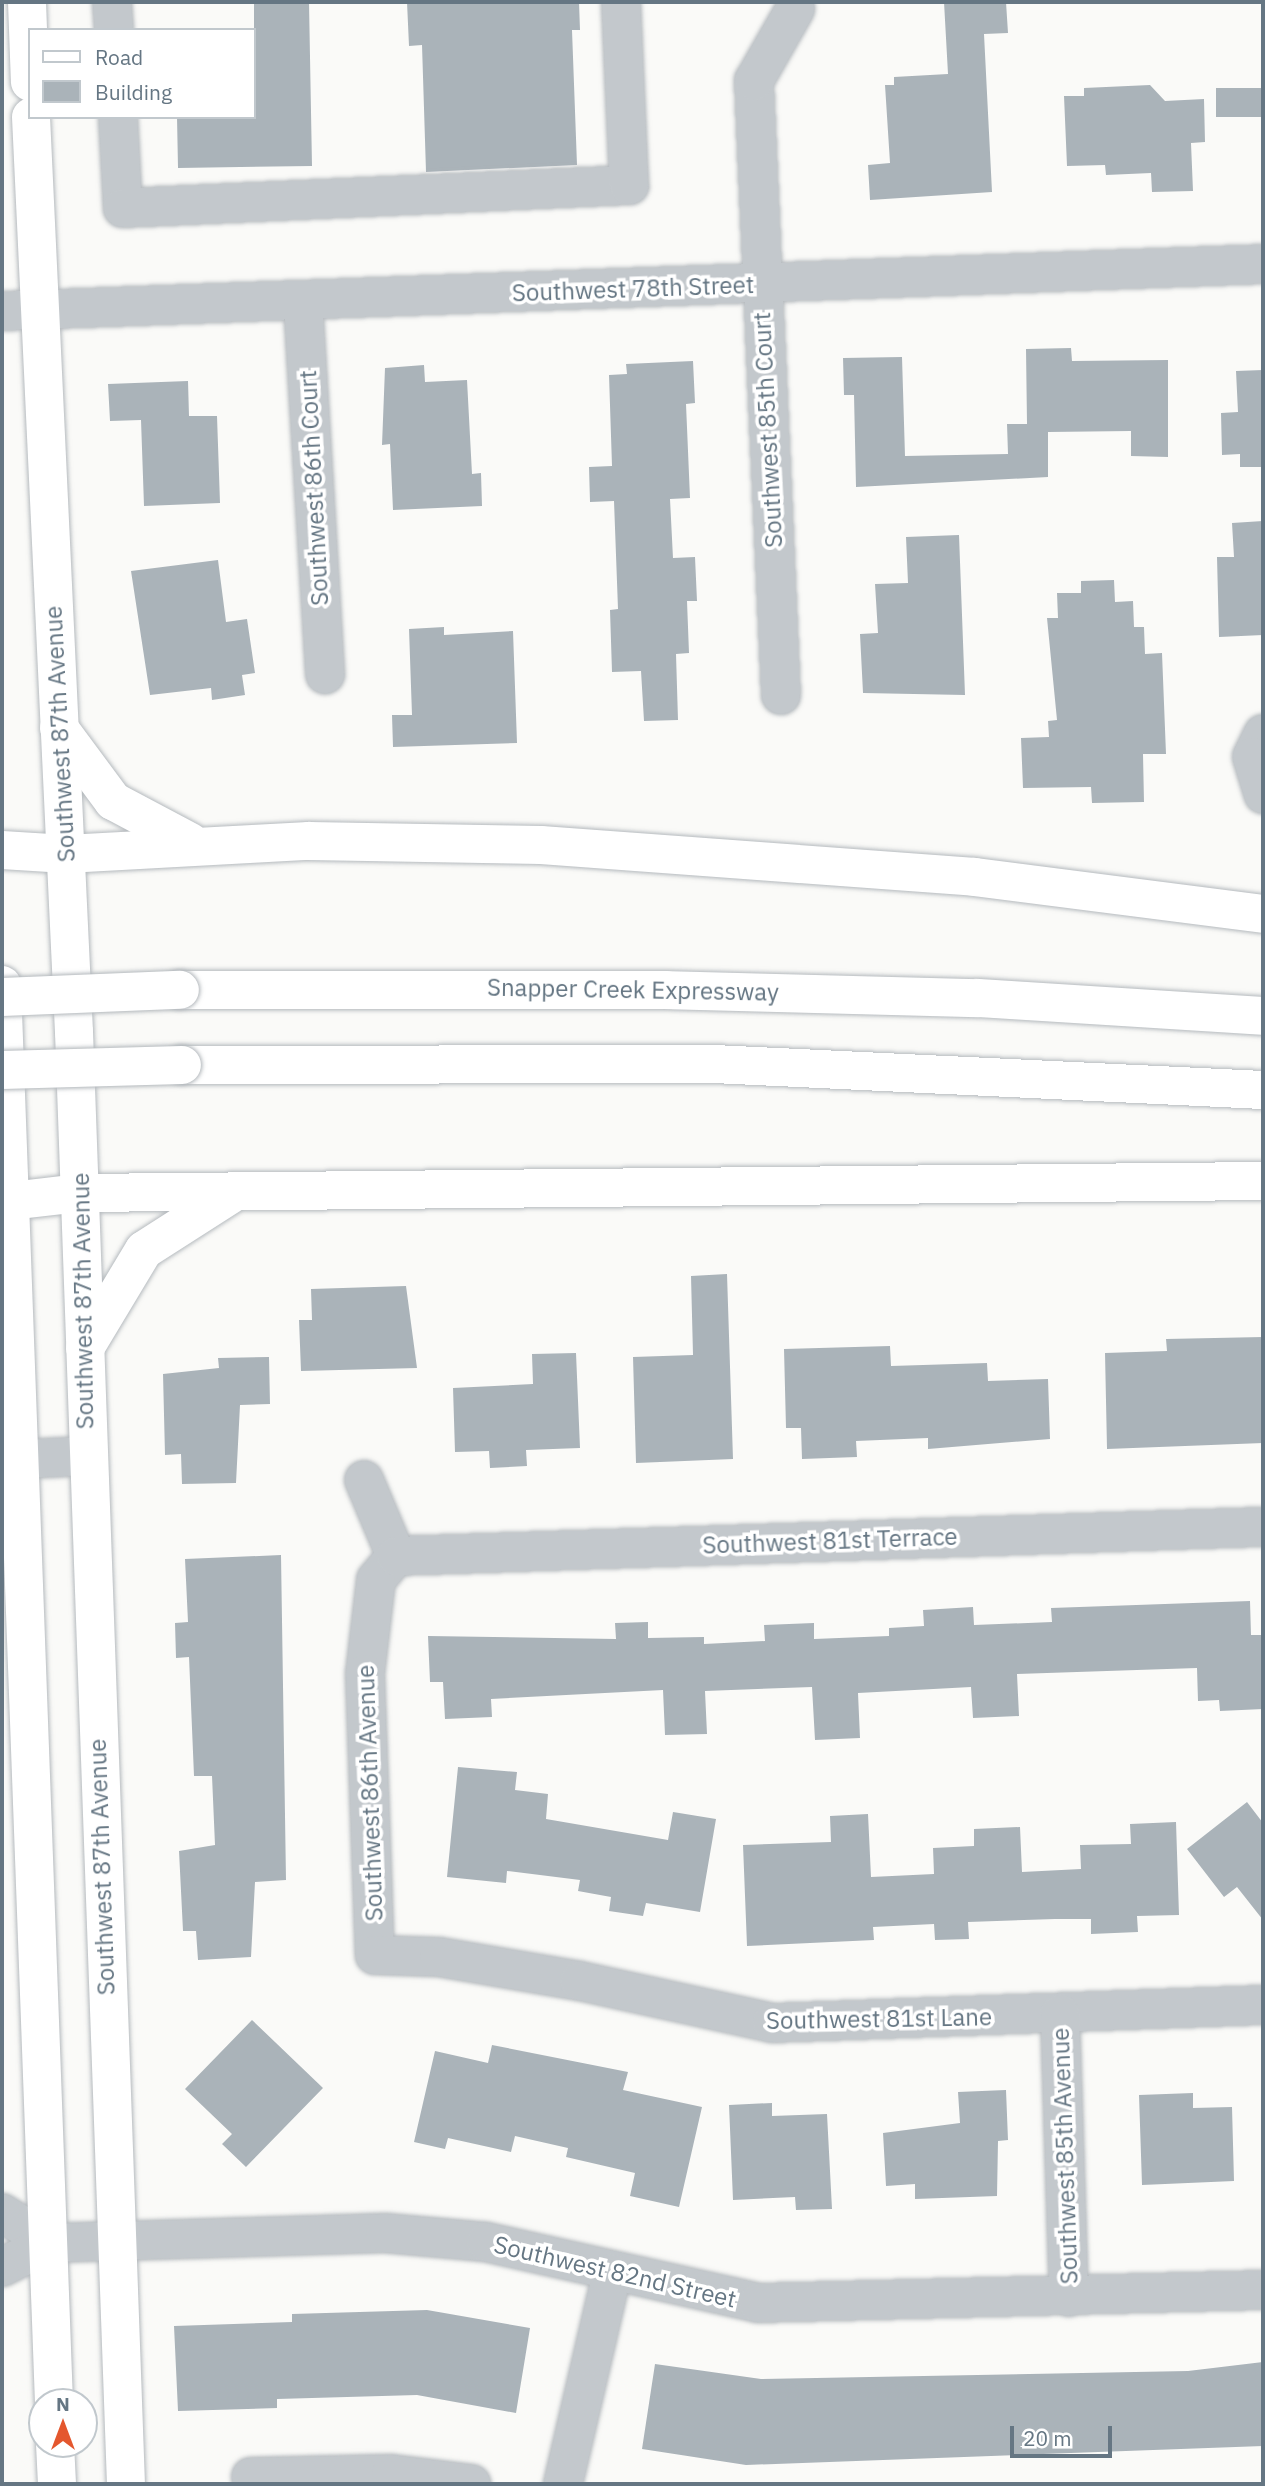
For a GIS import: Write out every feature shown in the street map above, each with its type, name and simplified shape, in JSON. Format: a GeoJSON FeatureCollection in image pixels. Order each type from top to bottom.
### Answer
{"type":"FeatureCollection","features":[{"type":"Feature","properties":{"kind":"main road","name":"Southwest 87th Avenue"},"geometry":{"type":"LineString","coordinates":[[31,119],[20,310],[59,728],[66,854],[126,2484]]}},
{"type":"Feature","properties":{"kind":"main road"},"geometry":{"type":"LineString","coordinates":[[59,728],[113,801],[195,845]]}},
{"type":"Feature","properties":{"kind":"main road"},"geometry":{"type":"LineString","coordinates":[[2,849],[66,854],[195,845],[426,841],[700,854],[975,877],[1263,914]]}},
{"type":"Feature","properties":{"kind":"main road"},"geometry":{"type":"LineString","coordinates":[[2,985],[10,1459],[50,2243],[54,2388]]}},
{"type":"Feature","properties":{"kind":"main road","name":"Snapper Creek Expressway"},"geometry":{"type":"LineString","coordinates":[[2,997],[180,990],[718,991],[1263,1016]]}},
{"type":"Feature","properties":{"kind":"main road"},"geometry":{"type":"LineString","coordinates":[[2,1070],[182,1065],[714,1063],[1263,1090]]}},
{"type":"Feature","properties":{"kind":"main road"},"geometry":{"type":"LineString","coordinates":[[6,1202],[80,1193],[1263,1181]]}},
{"type":"Feature","properties":{"kind":"main road"},"geometry":{"type":"LineString","coordinates":[[85,1348],[144,1250],[235,1192]]}},
{"type":"Feature","properties":{"kind":"main road"},"geometry":{"type":"LineString","coordinates":[[56,2458],[57,2484]]}},
{"type":"Feature","properties":{"kind":"street"},"geometry":{"type":"LineString","coordinates":[[113,2],[114,28]]}},
{"type":"Feature","properties":{"kind":"street"},"geometry":{"type":"LineString","coordinates":[[118,119],[122,208],[629,185],[621,2]]}},
{"type":"Feature","properties":{"kind":"street","name":"Southwest 85th Court"},"geometry":{"type":"LineString","coordinates":[[781,695],[754,81],[795,9]]}},
{"type":"Feature","properties":{"kind":"street","name":"Southwest 78th Street"},"geometry":{"type":"LineString","coordinates":[[20,310],[303,302],[1263,264]]}},
{"type":"Feature","properties":{"kind":"street","name":"Southwest 86th Court"},"geometry":{"type":"LineString","coordinates":[[303,302],[325,674]]}},
{"type":"Feature","properties":{"kind":"street"},"geometry":{"type":"LineString","coordinates":[[1263,734],[1252,757],[1263,794]]}},
{"type":"Feature","properties":{"kind":"street"},"geometry":{"type":"LineString","coordinates":[[10,1459],[87,1456]]}},
{"type":"Feature","properties":{"kind":"street"},"geometry":{"type":"LineString","coordinates":[[363,1480],[396,1556]]}},
{"type":"Feature","properties":{"kind":"street","name":"Southwest 81st Terrace"},"geometry":{"type":"LineString","coordinates":[[396,1556],[1263,1527]]}},
{"type":"Feature","properties":{"kind":"street","name":"Southwest 86th Avenue"},"geometry":{"type":"LineString","coordinates":[[375,1955],[365,1674],[376,1580],[396,1556]]}},
{"type":"Feature","properties":{"kind":"street","name":"Southwest 81st Lane"},"geometry":{"type":"LineString","coordinates":[[375,1955],[439,1957],[580,1981],[772,2023],[1263,2005]]}},
{"type":"Feature","properties":{"kind":"street","name":"Southwest 85th Avenue"},"geometry":{"type":"LineString","coordinates":[[1060,2014],[1069,2297]]}},
{"type":"Feature","properties":{"kind":"street"},"geometry":{"type":"LineString","coordinates":[[2,2213],[50,2243]]}},
{"type":"Feature","properties":{"kind":"street","name":"Southwest 82nd Street"},"geometry":{"type":"LineString","coordinates":[[2,2267],[50,2243],[417,2235],[486,2242],[612,2274],[758,2303],[1263,2290]]}},
{"type":"Feature","properties":{"kind":"street"},"geometry":{"type":"LineString","coordinates":[[563,2484],[612,2274]]}},
{"type":"Feature","properties":{"kind":"street"},"geometry":{"type":"LineString","coordinates":[[251,2477],[471,2484]]}},
{"type":"Feature","properties":{"kind":"building"},"geometry":{"type":"Polygon","coordinates":[[[254,2],[309,2],[312,166],[178,168],[177,119],[256,119],[254,2]]]}},
{"type":"Feature","properties":{"kind":"building"},"geometry":{"type":"Polygon","coordinates":[[[407,2],[579,2],[580,30],[572,30],[577,165],[426,172],[422,45],[409,46],[407,2]]]}},
{"type":"Feature","properties":{"kind":"building"},"geometry":{"type":"Polygon","coordinates":[[[944,2],[1006,2],[1008,33],[984,34],[992,192],[870,200],[868,165],[890,163],[885,85],[894,85],[894,77],[948,74],[944,2]]]}},
{"type":"Feature","properties":{"kind":"building"},"geometry":{"type":"Polygon","coordinates":[[[1150,85],[1165,101],[1204,99],[1205,142],[1191,143],[1193,191],[1152,192],[1151,173],[1106,175],[1105,165],[1067,166],[1064,96],[1084,96],[1084,88],[1150,85]]]}},
{"type":"Feature","properties":{"kind":"building"},"geometry":{"type":"Polygon","coordinates":[[[1216,88],[1263,88],[1263,117],[1216,117],[1216,88]]]}},
{"type":"Feature","properties":{"kind":"building"},"geometry":{"type":"Polygon","coordinates":[[[1071,348],[1072,361],[1168,360],[1168,457],[1131,456],[1131,431],[1048,432],[1048,477],[856,487],[854,395],[844,395],[843,358],[902,357],[905,456],[1008,454],[1007,424],[1027,424],[1026,349],[1071,348]]]}},
{"type":"Feature","properties":{"kind":"building"},"geometry":{"type":"Polygon","coordinates":[[[693,361],[695,403],[686,404],[690,498],[670,499],[673,558],[695,557],[697,601],[687,601],[689,653],[676,654],[678,720],[644,721],[641,671],[612,672],[610,610],[618,609],[614,501],[590,502],[589,467],[612,466],[609,375],[627,374],[626,364],[693,361]]]}},
{"type":"Feature","properties":{"kind":"building"},"geometry":{"type":"Polygon","coordinates":[[[424,365],[425,382],[467,380],[472,474],[481,473],[482,506],[393,510],[390,444],[382,445],[385,368],[424,365]]]}},
{"type":"Feature","properties":{"kind":"building"},"geometry":{"type":"Polygon","coordinates":[[[1263,370],[1263,467],[1240,467],[1240,454],[1222,455],[1221,413],[1238,412],[1236,371],[1263,370]]]}},
{"type":"Feature","properties":{"kind":"building"},"geometry":{"type":"Polygon","coordinates":[[[188,381],[189,416],[217,416],[220,503],[144,506],[141,420],[110,421],[108,384],[188,381]]]}},
{"type":"Feature","properties":{"kind":"building"},"geometry":{"type":"Polygon","coordinates":[[[1263,521],[1263,635],[1219,637],[1217,557],[1234,557],[1232,523],[1263,521]]]}},
{"type":"Feature","properties":{"kind":"building"},"geometry":{"type":"Polygon","coordinates":[[[959,535],[965,695],[863,693],[860,634],[878,633],[875,584],[908,583],[906,537],[959,535]]]}},
{"type":"Feature","properties":{"kind":"building"},"geometry":{"type":"Polygon","coordinates":[[[218,560],[226,622],[247,619],[255,673],[242,675],[245,695],[212,700],[211,688],[150,695],[131,571],[218,560]]]}},
{"type":"Feature","properties":{"kind":"building"},"geometry":{"type":"Polygon","coordinates":[[[1114,580],[1115,602],[1133,601],[1134,627],[1144,627],[1145,654],[1162,653],[1166,754],[1143,754],[1144,802],[1092,803],[1091,787],[1023,788],[1021,738],[1049,737],[1048,721],[1057,720],[1047,618],[1058,618],[1057,593],[1081,593],[1081,581],[1114,580]]]}},
{"type":"Feature","properties":{"kind":"building"},"geometry":{"type":"Polygon","coordinates":[[[444,627],[444,635],[513,631],[517,743],[393,747],[392,715],[412,715],[409,629],[444,627]]]}},
{"type":"Feature","properties":{"kind":"building"},"geometry":{"type":"Polygon","coordinates":[[[727,1274],[733,1459],[636,1463],[633,1357],[693,1355],[691,1276],[727,1274]]]}},
{"type":"Feature","properties":{"kind":"building"},"geometry":{"type":"Polygon","coordinates":[[[406,1286],[417,1368],[301,1371],[299,1320],[312,1320],[311,1289],[406,1286]]]}},
{"type":"Feature","properties":{"kind":"building"},"geometry":{"type":"Polygon","coordinates":[[[1263,1337],[1263,1443],[1107,1449],[1105,1353],[1167,1351],[1166,1339],[1263,1337]]]}},
{"type":"Feature","properties":{"kind":"building"},"geometry":{"type":"Polygon","coordinates":[[[890,1346],[891,1366],[987,1363],[988,1381],[1048,1379],[1050,1439],[928,1449],[928,1438],[856,1441],[857,1457],[802,1459],[801,1428],[786,1428],[784,1349],[890,1346]]]}},
{"type":"Feature","properties":{"kind":"building"},"geometry":{"type":"Polygon","coordinates":[[[576,1353],[580,1448],[526,1450],[527,1466],[490,1468],[489,1451],[455,1452],[453,1388],[533,1384],[532,1354],[576,1353]]]}},
{"type":"Feature","properties":{"kind":"building"},"geometry":{"type":"Polygon","coordinates":[[[269,1357],[270,1404],[240,1405],[236,1483],[182,1484],[181,1454],[165,1455],[163,1374],[219,1368],[218,1358],[269,1357]]]}},
{"type":"Feature","properties":{"kind":"building"},"geometry":{"type":"Polygon","coordinates":[[[281,1555],[286,1880],[255,1882],[251,1957],[198,1960],[196,1931],[183,1931],[179,1851],[215,1845],[212,1776],[194,1776],[189,1657],[176,1658],[175,1623],[188,1622],[185,1559],[281,1555]]]}},
{"type":"Feature","properties":{"kind":"building"},"geometry":{"type":"Polygon","coordinates":[[[1250,1601],[1251,1635],[1263,1635],[1263,1709],[1220,1711],[1219,1700],[1198,1701],[1197,1668],[1017,1674],[1019,1716],[973,1718],[971,1687],[858,1693],[860,1738],[815,1740],[812,1687],[705,1691],[707,1734],[665,1735],[663,1690],[491,1699],[492,1717],[445,1719],[443,1682],[430,1682],[428,1636],[616,1639],[615,1623],[648,1622],[648,1638],[704,1637],[704,1644],[765,1641],[764,1625],[814,1623],[814,1639],[889,1636],[889,1628],[924,1626],[923,1610],[973,1607],[974,1625],[1052,1622],[1051,1608],[1250,1601]]]}},
{"type":"Feature","properties":{"kind":"building"},"geometry":{"type":"Polygon","coordinates":[[[458,1767],[517,1772],[515,1790],[548,1794],[546,1819],[668,1840],[673,1812],[716,1819],[700,1912],[646,1903],[643,1916],[609,1911],[611,1897],[578,1891],[580,1880],[507,1871],[506,1883],[447,1877],[458,1767]]]}},
{"type":"Feature","properties":{"kind":"building"},"geometry":{"type":"Polygon","coordinates":[[[1247,1802],[1263,1823],[1263,1920],[1237,1887],[1224,1897],[1187,1849],[1247,1802]]]}},
{"type":"Feature","properties":{"kind":"building"},"geometry":{"type":"Polygon","coordinates":[[[868,1814],[871,1877],[934,1874],[933,1848],[974,1846],[974,1829],[1020,1827],[1022,1872],[1081,1869],[1080,1845],[1131,1844],[1130,1824],[1176,1822],[1179,1915],[1137,1916],[1138,1932],[1091,1934],[1091,1919],[968,1922],[969,1939],[935,1940],[934,1924],[873,1927],[874,1940],[747,1946],[743,1845],[831,1842],[830,1816],[868,1814]]]}},
{"type":"Feature","properties":{"kind":"building"},"geometry":{"type":"Polygon","coordinates":[[[252,2020],[323,2088],[246,2167],[222,2144],[232,2134],[185,2089],[252,2020]]]}},
{"type":"Feature","properties":{"kind":"building"},"geometry":{"type":"Polygon","coordinates":[[[492,2045],[628,2072],[623,2090],[702,2107],[679,2207],[630,2196],[635,2173],[566,2157],[568,2148],[515,2136],[511,2152],[448,2138],[445,2149],[414,2142],[435,2051],[488,2063],[492,2045]]]}},
{"type":"Feature","properties":{"kind":"building"},"geometry":{"type":"Polygon","coordinates":[[[1006,2090],[1008,2140],[998,2141],[997,2196],[915,2199],[915,2184],[886,2186],[883,2133],[960,2123],[958,2092],[1006,2090]]]}},
{"type":"Feature","properties":{"kind":"building"},"geometry":{"type":"Polygon","coordinates":[[[1193,2093],[1193,2108],[1232,2107],[1234,2181],[1142,2185],[1139,2095],[1193,2093]]]}},
{"type":"Feature","properties":{"kind":"building"},"geometry":{"type":"Polygon","coordinates":[[[772,2103],[772,2116],[827,2114],[832,2209],[796,2210],[795,2197],[733,2200],[729,2105],[772,2103]]]}},
{"type":"Feature","properties":{"kind":"building"},"geometry":{"type":"Polygon","coordinates":[[[427,2310],[530,2328],[516,2413],[417,2395],[277,2399],[277,2408],[178,2411],[174,2326],[292,2322],[292,2314],[427,2310]]]}},
{"type":"Feature","properties":{"kind":"building"},"geometry":{"type":"Polygon","coordinates":[[[1263,2362],[1263,2446],[746,2465],[642,2449],[655,2364],[761,2379],[1188,2371],[1263,2362]]]}}]}
